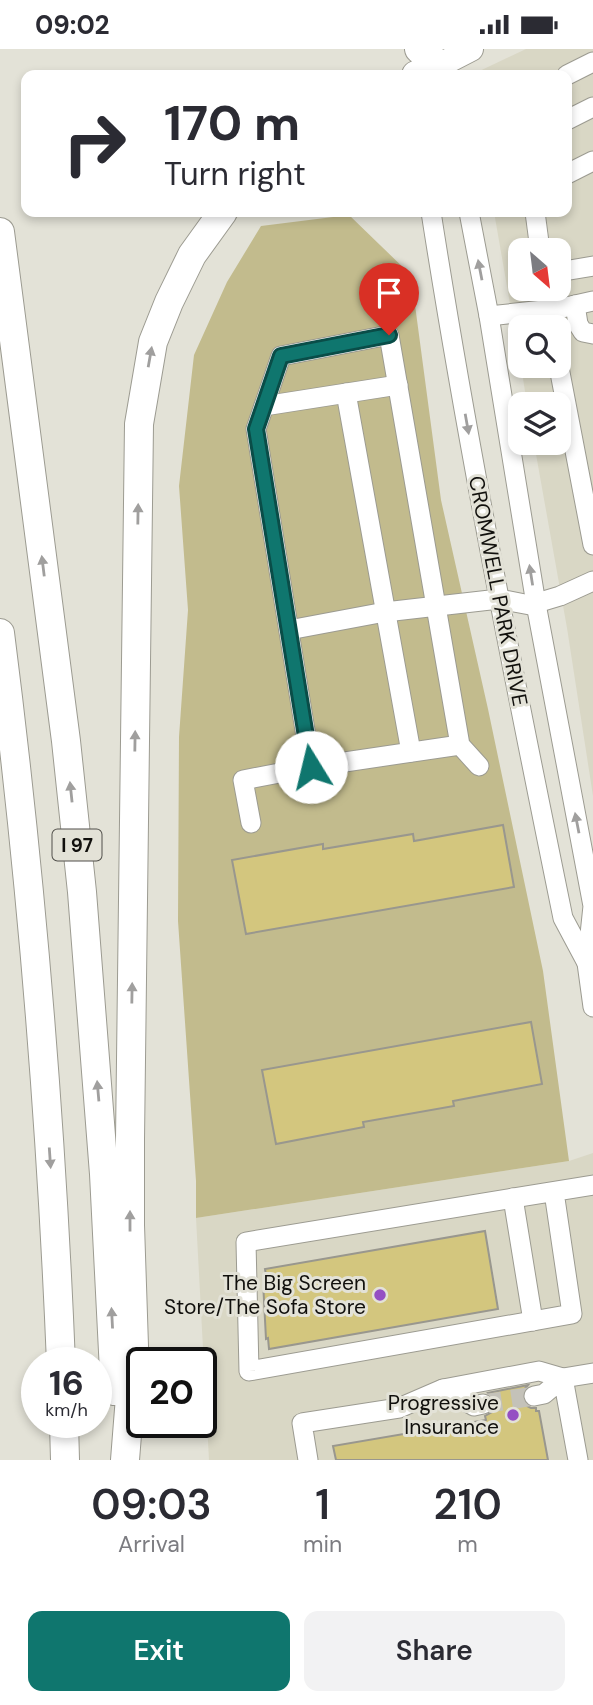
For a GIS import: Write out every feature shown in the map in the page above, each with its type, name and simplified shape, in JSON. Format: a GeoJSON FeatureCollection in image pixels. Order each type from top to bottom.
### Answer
{"type":"FeatureCollection","features":[{"type":"Feature","properties":{"kind":"highway"},"geometry":{"type":"LineString","coordinates":[[125,1460],[134,1346],[130,1164],[139,424],[153,342],[192,255],[219,217]]}},
{"type":"Feature","properties":{"kind":"highway","name":"I 97"},"geometry":{"type":"LineString","coordinates":[[0,232],[66,741],[82,891],[104,1174],[118,1460]]}},
{"type":"Feature","properties":{"kind":"highway","name":"I 97"},"geometry":{"type":"LineString","coordinates":[[0,633],[15,747],[43,1041],[60,1347]]}},
{"type":"Feature","properties":{"kind":"highway"},"geometry":{"type":"LineString","coordinates":[[0,769],[43,1041]]}},
{"type":"Feature","properties":{"kind":"highway"},"geometry":{"type":"LineString","coordinates":[[64,1438],[65,1460]]}},
{"type":"Feature","properties":{"kind":"main road"},"geometry":{"type":"LineString","coordinates":[[425,65],[471,49]]}},
{"type":"Feature","properties":{"kind":"street"},"geometry":{"type":"LineString","coordinates":[[572,72],[593,62]]}},
{"type":"Feature","properties":{"kind":"street"},"geometry":{"type":"LineString","coordinates":[[572,118],[593,107]]}},
{"type":"Feature","properties":{"kind":"street"},"geometry":{"type":"LineString","coordinates":[[572,172],[593,161]]}},
{"type":"Feature","properties":{"kind":"street","name":"CROMWELL PARK DRIVE"},"geometry":{"type":"LineString","coordinates":[[431,217],[499,599],[563,918],[590,962]]}},
{"type":"Feature","properties":{"kind":"street","name":"CROMWELL PARK DRIVE"},"geometry":{"type":"LineString","coordinates":[[469,217],[489,316],[536,604],[593,906],[590,962],[593,1007]]}},
{"type":"Feature","properties":{"kind":"street"},"geometry":{"type":"LineString","coordinates":[[536,217],[538,238]]}},
{"type":"Feature","properties":{"kind":"street"},"geometry":{"type":"LineString","coordinates":[[571,270],[593,267]]}},
{"type":"Feature","properties":{"kind":"street"},"geometry":{"type":"LineString","coordinates":[[557,315],[584,303]]}},
{"type":"Feature","properties":{"kind":"street"},"geometry":{"type":"LineString","coordinates":[[584,303],[578,324],[583,332],[593,334]]}},
{"type":"Feature","properties":{"kind":"street"},"geometry":{"type":"LineString","coordinates":[[489,316],[508,317]]}},
{"type":"Feature","properties":{"kind":"street"},"geometry":{"type":"LineString","coordinates":[[311,767],[256,429],[281,356],[389,335],[460,745],[479,766]]}},
{"type":"Feature","properties":{"kind":"street"},"geometry":{"type":"LineString","coordinates":[[561,378],[589,504],[593,545]]}},
{"type":"Feature","properties":{"kind":"street"},"geometry":{"type":"LineString","coordinates":[[264,406],[398,385]]}},
{"type":"Feature","properties":{"kind":"street"},"geometry":{"type":"LineString","coordinates":[[346,393],[411,752]]}},
{"type":"Feature","properties":{"kind":"street"},"geometry":{"type":"LineString","coordinates":[[289,630],[385,612],[499,599],[530,605],[561,596],[593,581]]}},
{"type":"Feature","properties":{"kind":"street"},"geometry":{"type":"LineString","coordinates":[[251,823],[243,780],[460,745]]}},
{"type":"Feature","properties":{"kind":"street"},"geometry":{"type":"LineString","coordinates":[[554,1192],[572,1314],[249,1371],[246,1242],[593,1185]]}},
{"type":"Feature","properties":{"kind":"street"},"geometry":{"type":"LineString","coordinates":[[513,1198],[533,1321]]}},
{"type":"Feature","properties":{"kind":"street"},"geometry":{"type":"LineString","coordinates":[[308,1460],[302,1423],[398,1408],[443,1389],[539,1371],[563,1378],[593,1373]]}},
{"type":"Feature","properties":{"kind":"street"},"geometry":{"type":"LineString","coordinates":[[534,1396],[544,1394],[563,1378]]}},
{"type":"Feature","properties":{"kind":"street"},"geometry":{"type":"LineString","coordinates":[[563,1378],[578,1460]]}},
{"type":"Feature","properties":{"kind":"street"},"geometry":{"type":"LineString","coordinates":[[443,1389],[474,1406],[483,1404]]}},
{"type":"Feature","properties":{"kind":"shaded area"},"geometry":{"type":"Polygon","coordinates":[[[526,49],[593,49],[593,796],[536,455],[571,455],[571,392],[525,392],[523,378],[571,378],[571,315],[512,315],[510,301],[571,301],[571,238],[508,238],[508,292],[495,217],[572,217],[572,70],[482,70],[526,49]]]}},
{"type":"Feature","properties":{"kind":"shaded area"},"geometry":{"type":"Polygon","coordinates":[[[351,217],[411,275],[441,500],[543,971],[569,1161],[196,1218],[196,1181],[178,921],[179,737],[188,610],[179,486],[194,355],[227,282],[261,226],[351,217]]]}},
{"type":"Feature","properties":{"kind":"shaded area"},"geometry":{"type":"Polygon","coordinates":[[[593,1153],[593,1460],[209,1460],[208,1438],[217,1438],[217,1347],[203,1347],[196,1218],[569,1161],[593,1153]]]}},
{"type":"Feature","properties":{"kind":"building"},"geometry":{"type":"Polygon","coordinates":[[[503,825],[514,887],[246,934],[232,860],[323,844],[323,849],[413,834],[414,841],[503,825]]]}},
{"type":"Feature","properties":{"kind":"building"},"geometry":{"type":"Polygon","coordinates":[[[531,1022],[542,1084],[453,1101],[454,1106],[363,1122],[364,1127],[276,1144],[262,1070],[531,1022]]]}},
{"type":"Feature","properties":{"kind":"building","name":"The Big Screen Store/The Sofa Store"},"geometry":{"type":"Polygon","coordinates":[[[485,1231],[498,1309],[269,1349],[268,1338],[266,1339],[263,1281],[267,1281],[265,1269],[485,1231]]]}},
{"type":"Feature","properties":{"kind":"building","name":"Progressive Insurance"},"geometry":{"type":"Polygon","coordinates":[[[528,1385],[523,1391],[522,1399],[525,1405],[539,1411],[548,1460],[336,1460],[333,1446],[486,1420],[485,1416],[495,1407],[495,1401],[488,1393],[528,1385]]]}},
{"type":"Feature","properties":{"kind":"tunnel"},"geometry":{"type":"LineString","coordinates":[[483,1404],[534,1396]]}},
{"type":"Feature","properties":{"kind":"place","name":"The Big Screen Store/The Sofa Store"},"geometry":{"type":"Point","coordinates":[380,1295]}},
{"type":"Feature","properties":{"kind":"place","name":"Progressive Insurance"},"geometry":{"type":"Point","coordinates":[513,1415]}},
{"type":"Feature","properties":{"kind":"route"},"geometry":{"type":"LineString","coordinates":[[311,767],[256,429],[281,356],[389,335]]}}]}
